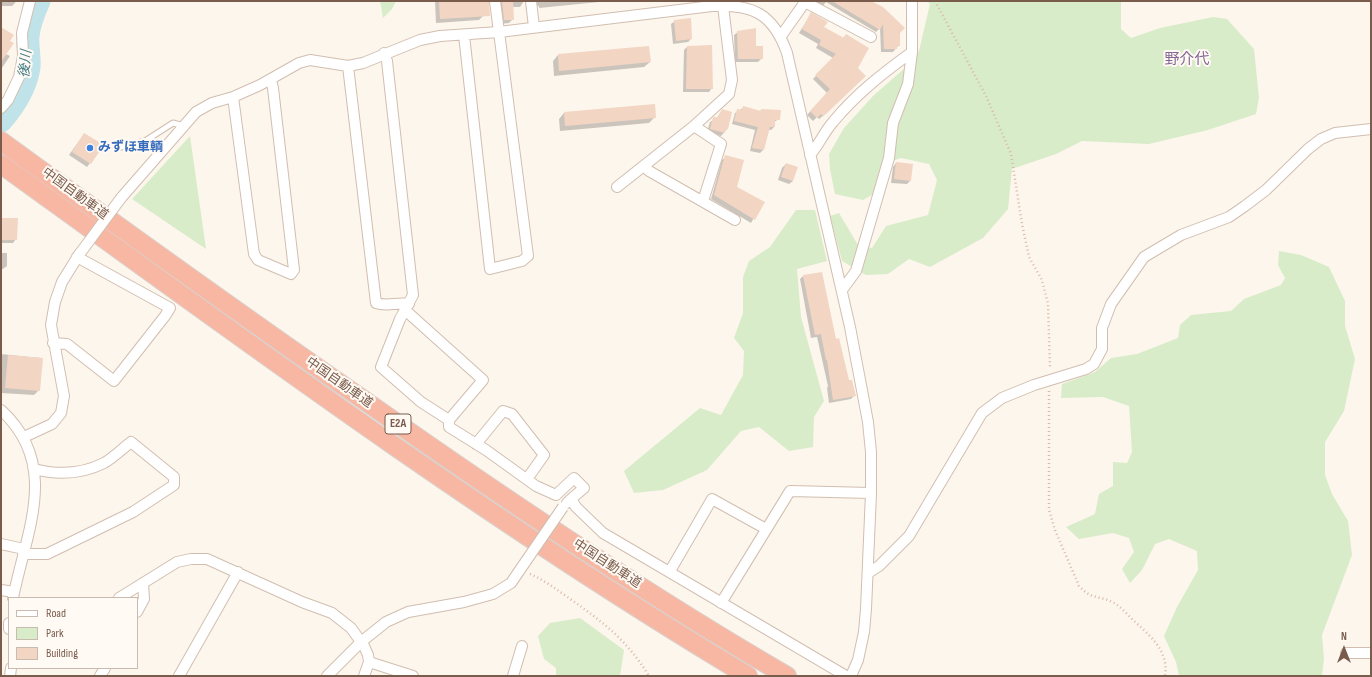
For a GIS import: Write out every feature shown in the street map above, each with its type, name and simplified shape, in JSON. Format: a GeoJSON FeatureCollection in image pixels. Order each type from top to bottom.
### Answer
{"type":"FeatureCollection","features":[{"type":"Feature","properties":{"kind":"highway","name":"中国自動車道"},"geometry":{"type":"LineString","coordinates":[[1,141],[424,442],[728,642],[787,676]]}},
{"type":"Feature","properties":{"kind":"highway","name":"中国自動車道"},"geometry":{"type":"LineString","coordinates":[[1,164],[267,356],[414,458],[622,598],[748,676]]}},
{"type":"Feature","properties":{"kind":"street"},"geometry":{"type":"LineString","coordinates":[[1,108],[8,100],[19,78],[24,56],[23,26],[30,1]]}},
{"type":"Feature","properties":{"kind":"street"},"geometry":{"type":"LineString","coordinates":[[464,35],[490,268],[522,261],[528,256],[495,1]]}},
{"type":"Feature","properties":{"kind":"street"},"geometry":{"type":"LineString","coordinates":[[531,1],[534,27]]}},
{"type":"Feature","properties":{"kind":"street"},"geometry":{"type":"LineString","coordinates":[[842,290],[856,271],[889,158],[893,123],[908,84],[912,52],[912,1]]}},
{"type":"Feature","properties":{"kind":"street"},"geometry":{"type":"LineString","coordinates":[[781,36],[805,2],[871,37]]}},
{"type":"Feature","properties":{"kind":"street"},"geometry":{"type":"LineString","coordinates":[[24,437],[52,424],[61,413],[64,396],[53,343],[51,325],[55,302],[62,282],[79,254],[121,198],[196,112],[212,103],[233,97],[271,80],[299,63],[310,60],[348,66],[363,63],[384,53],[420,40],[440,36],[499,32],[711,4],[739,6],[757,12],[768,19],[781,36],[795,83],[810,155],[842,290],[868,422],[871,452],[868,573],[864,632],[858,660],[851,676]]}},
{"type":"Feature","properties":{"kind":"street"},"geometry":{"type":"LineString","coordinates":[[617,187],[694,126],[729,94],[732,80],[723,6]]}},
{"type":"Feature","properties":{"kind":"street"},"geometry":{"type":"LineString","coordinates":[[810,155],[832,123],[862,90],[912,52]]}},
{"type":"Feature","properties":{"kind":"street"},"geometry":{"type":"LineString","coordinates":[[384,53],[387,61],[414,295],[407,307],[381,367],[421,402],[449,420]]}},
{"type":"Feature","properties":{"kind":"street"},"geometry":{"type":"LineString","coordinates":[[327,676],[361,642],[386,622],[408,612],[464,602],[493,594],[511,583],[563,507],[584,488],[574,478],[556,495],[536,486],[449,427],[449,420],[483,380],[407,307],[400,302],[384,306],[376,303],[348,66]]}},
{"type":"Feature","properties":{"kind":"street"},"geometry":{"type":"LineString","coordinates":[[233,97],[254,254],[258,260],[291,274],[294,270],[271,80]]}},
{"type":"Feature","properties":{"kind":"street"},"geometry":{"type":"LineString","coordinates":[[694,126],[721,144],[703,201]]}},
{"type":"Feature","properties":{"kind":"street"},"geometry":{"type":"LineString","coordinates":[[868,573],[879,566],[909,536],[982,413],[1002,398],[1086,369],[1094,364],[1102,349],[1102,328],[1111,304],[1144,256],[1181,235],[1228,217],[1246,206],[1266,190],[1308,148],[1321,139],[1335,133],[1371,129]]}},
{"type":"Feature","properties":{"kind":"street"},"geometry":{"type":"LineString","coordinates":[[644,166],[649,171],[735,220]]}},
{"type":"Feature","properties":{"kind":"street"},"geometry":{"type":"LineString","coordinates":[[53,343],[67,344],[114,381],[170,308],[79,254]]}},
{"type":"Feature","properties":{"kind":"street"},"geometry":{"type":"LineString","coordinates":[[1,410],[24,437],[34,469],[36,489],[34,507],[13,595],[1,590]]}},
{"type":"Feature","properties":{"kind":"street"},"geometry":{"type":"LineString","coordinates":[[476,444],[504,412],[512,414],[544,455],[527,479]]}},
{"type":"Feature","properties":{"kind":"street"},"geometry":{"type":"LineString","coordinates":[[1,544],[24,551],[47,554],[133,512],[174,485],[174,476],[131,442],[104,463],[83,470],[65,473],[47,472],[34,469]]}},
{"type":"Feature","properties":{"kind":"street"},"geometry":{"type":"LineString","coordinates":[[721,602],[790,491],[871,493]]}},
{"type":"Feature","properties":{"kind":"street"},"geometry":{"type":"LineString","coordinates":[[571,499],[576,507],[603,533],[670,571],[846,676]]}},
{"type":"Feature","properties":{"kind":"street"},"geometry":{"type":"LineString","coordinates":[[670,571],[712,499],[766,529]]}},
{"type":"Feature","properties":{"kind":"street"},"geometry":{"type":"LineString","coordinates":[[121,597],[177,562],[192,558],[207,559],[302,602],[332,613],[351,628],[368,655],[369,662],[364,676]]}},
{"type":"Feature","properties":{"kind":"street"},"geometry":{"type":"LineString","coordinates":[[179,676],[238,572]]}},
{"type":"Feature","properties":{"kind":"street"},"geometry":{"type":"LineString","coordinates":[[138,610],[144,599],[143,583]]}},
{"type":"Feature","properties":{"kind":"street"},"geometry":{"type":"LineString","coordinates":[[513,676],[522,646]]}},
{"type":"Feature","properties":{"kind":"street"},"geometry":{"type":"LineString","coordinates":[[1346,652],[1371,653]]}},
{"type":"Feature","properties":{"kind":"street"},"geometry":{"type":"LineString","coordinates":[[369,662],[413,676]]}},
{"type":"Feature","properties":{"kind":"lane"},"geometry":{"type":"LineString","coordinates":[[117,148],[145,142],[173,123],[185,126]]}},
{"type":"Feature","properties":{"kind":"path"},"geometry":{"type":"LineString","coordinates":[[934,1],[986,96],[1011,154],[1022,224],[1029,257],[1042,280],[1048,304],[1050,332],[1048,381],[1048,510],[1079,586],[1085,593],[1092,597],[1115,603],[1158,644],[1164,658],[1165,676]]}},
{"type":"Feature","properties":{"kind":"path"},"geometry":{"type":"LineString","coordinates":[[523,566],[594,616],[622,639],[636,654],[649,676]]}},
{"type":"Feature","properties":{"kind":"green space"},"geometry":{"type":"Polygon","coordinates":[[[380,1],[396,1],[392,9],[383,18],[380,1]]]}},
{"type":"Feature","properties":{"kind":"green space"},"geometry":{"type":"Polygon","coordinates":[[[927,1],[1121,1],[1121,29],[1131,38],[1160,28],[1213,17],[1227,19],[1254,49],[1259,98],[1256,114],[1208,130],[1149,144],[1082,141],[1056,154],[1012,169],[1008,209],[983,238],[930,267],[909,259],[888,274],[866,275],[842,261],[830,216],[839,213],[858,245],[872,248],[886,226],[928,215],[937,180],[929,164],[901,158],[883,164],[872,195],[863,200],[835,194],[830,169],[829,154],[844,128],[873,96],[906,67],[919,51],[930,4],[927,1]]]}},
{"type":"Feature","properties":{"kind":"green space"},"geometry":{"type":"Polygon","coordinates":[[[190,136],[206,249],[132,199],[190,136]]]}},
{"type":"Feature","properties":{"kind":"green space"},"geometry":{"type":"Polygon","coordinates":[[[796,210],[815,210],[827,261],[797,269],[801,317],[824,401],[814,417],[813,447],[789,451],[759,427],[741,431],[707,470],[663,490],[634,493],[624,471],[700,408],[721,415],[743,375],[744,351],[734,338],[743,313],[743,277],[749,261],[770,247],[796,210]]]}},
{"type":"Feature","properties":{"kind":"green space"},"geometry":{"type":"Polygon","coordinates":[[[1279,251],[1301,255],[1329,267],[1345,301],[1345,326],[1355,359],[1344,411],[1325,442],[1325,475],[1332,494],[1348,521],[1352,555],[1322,635],[1324,659],[1322,676],[1179,676],[1176,662],[1164,636],[1177,607],[1198,570],[1197,551],[1169,539],[1155,544],[1142,570],[1130,583],[1122,569],[1134,552],[1129,538],[1113,533],[1079,539],[1066,527],[1095,514],[1099,494],[1113,486],[1113,462],[1127,463],[1132,452],[1129,406],[1103,397],[1061,398],[1062,384],[1095,372],[1111,358],[1137,354],[1178,338],[1180,325],[1191,315],[1231,311],[1244,299],[1281,285],[1285,278],[1278,265],[1279,251]]]}},
{"type":"Feature","properties":{"kind":"green space"},"geometry":{"type":"Polygon","coordinates":[[[580,618],[624,650],[620,676],[556,676],[556,668],[544,659],[538,636],[550,623],[580,618]]]}},
{"type":"Feature","properties":{"kind":"building"},"geometry":{"type":"Polygon","coordinates":[[[439,1],[489,1],[490,16],[440,19],[439,1]]]}},
{"type":"Feature","properties":{"kind":"building"},"geometry":{"type":"Polygon","coordinates":[[[502,1],[513,1],[514,20],[504,20],[502,1]]]}},
{"type":"Feature","properties":{"kind":"building"},"geometry":{"type":"Polygon","coordinates":[[[832,1],[871,1],[883,7],[905,28],[900,33],[900,46],[897,46],[897,49],[884,49],[883,24],[880,30],[832,1]]]}},
{"type":"Feature","properties":{"kind":"building"},"geometry":{"type":"Polygon","coordinates":[[[811,12],[828,22],[824,27],[844,38],[846,34],[869,48],[858,68],[866,76],[827,113],[823,116],[821,114],[817,118],[810,111],[830,89],[815,75],[836,54],[819,45],[821,40],[802,29],[811,12]]]}},
{"type":"Feature","properties":{"kind":"building"},"geometry":{"type":"Polygon","coordinates":[[[691,18],[692,39],[676,41],[674,20],[691,18]]]}},
{"type":"Feature","properties":{"kind":"building"},"geometry":{"type":"Polygon","coordinates":[[[1,27],[14,35],[10,41],[14,43],[1,62],[1,27]]]}},
{"type":"Feature","properties":{"kind":"building"},"geometry":{"type":"Polygon","coordinates":[[[756,28],[756,46],[763,46],[763,59],[738,59],[737,31],[756,28]]]}},
{"type":"Feature","properties":{"kind":"building"},"geometry":{"type":"Polygon","coordinates":[[[712,45],[713,89],[686,89],[687,46],[712,45]]]}},
{"type":"Feature","properties":{"kind":"building"},"geometry":{"type":"Polygon","coordinates":[[[649,46],[651,62],[559,71],[558,54],[649,46]]]}},
{"type":"Feature","properties":{"kind":"building"},"geometry":{"type":"Polygon","coordinates":[[[655,104],[656,118],[565,126],[564,112],[655,104]]]}},
{"type":"Feature","properties":{"kind":"building"},"geometry":{"type":"Polygon","coordinates":[[[743,106],[761,111],[761,109],[781,110],[780,120],[775,120],[775,127],[770,127],[764,150],[752,148],[758,127],[734,121],[737,109],[742,110],[743,106]]]}},
{"type":"Feature","properties":{"kind":"building"},"geometry":{"type":"Polygon","coordinates":[[[722,109],[732,112],[728,129],[726,129],[725,133],[710,129],[713,117],[718,117],[722,109]]]}},
{"type":"Feature","properties":{"kind":"building"},"geometry":{"type":"Polygon","coordinates":[[[84,133],[104,145],[91,164],[72,152],[84,133]]]}},
{"type":"Feature","properties":{"kind":"building"},"geometry":{"type":"Polygon","coordinates":[[[725,155],[744,160],[737,187],[765,202],[755,220],[714,195],[725,155]]]}},
{"type":"Feature","properties":{"kind":"building"},"geometry":{"type":"Polygon","coordinates":[[[896,162],[913,164],[911,181],[894,179],[896,162]]]}},
{"type":"Feature","properties":{"kind":"building"},"geometry":{"type":"Polygon","coordinates":[[[786,163],[798,167],[793,181],[781,177],[786,163]]]}},
{"type":"Feature","properties":{"kind":"building"},"geometry":{"type":"Polygon","coordinates":[[[1,218],[18,218],[17,240],[1,240],[1,218]]]}},
{"type":"Feature","properties":{"kind":"building"},"geometry":{"type":"Polygon","coordinates":[[[822,272],[836,339],[839,338],[849,380],[852,380],[856,396],[833,400],[827,360],[821,334],[815,335],[803,275],[822,272]]]}},
{"type":"Feature","properties":{"kind":"building"},"geometry":{"type":"Polygon","coordinates":[[[8,355],[43,358],[40,391],[5,388],[8,355]]]}},
{"type":"Feature","properties":{"kind":"waterway","name":"後川"},"geometry":{"type":"LineString","coordinates":[[1,121],[15,103],[25,82],[29,67],[29,32],[32,18],[39,1]]}},
{"type":"Feature","properties":{"kind":"place","name":"みずほ車輌"},"geometry":{"type":"Point","coordinates":[90,148]}},
{"type":"Feature","properties":{"kind":"district","name":"野介代"},"geometry":{"type":"Point","coordinates":[1187,60]}}]}
